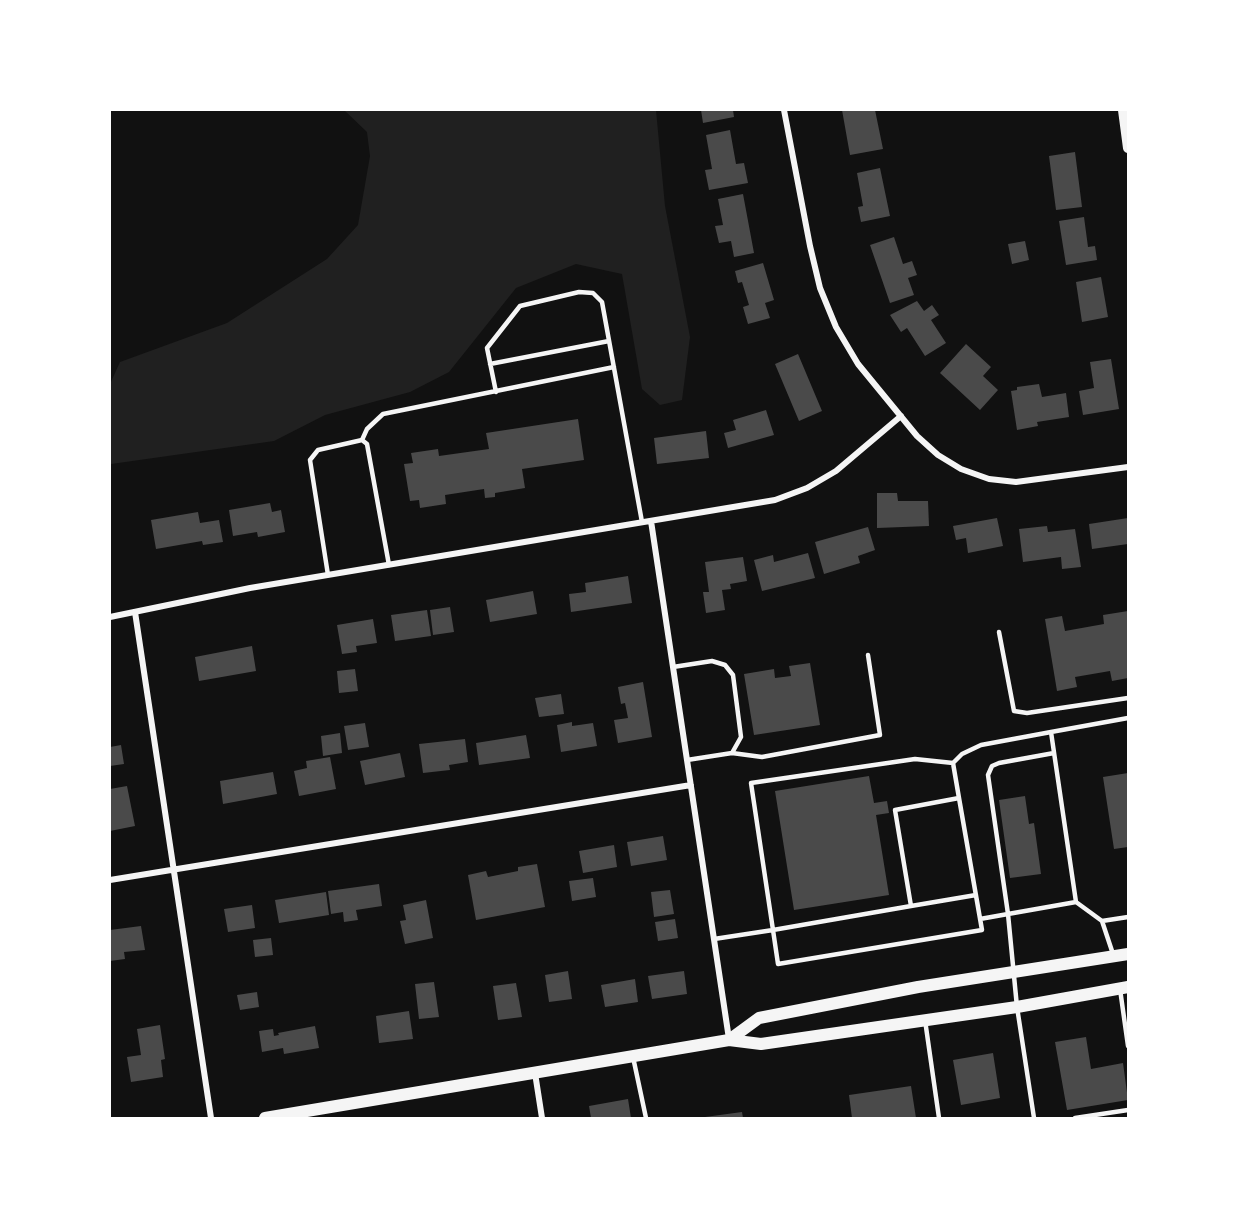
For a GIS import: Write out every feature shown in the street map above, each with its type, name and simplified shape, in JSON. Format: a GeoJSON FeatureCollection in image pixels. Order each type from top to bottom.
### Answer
{"type":"FeatureCollection","features":[{"type":"Feature","properties":{"kind":"main road"},"geometry":{"type":"LineString","coordinates":[[729,1040],[759,1018],[1015,971],[1128,954]]}},
{"type":"Feature","properties":{"kind":"main road"},"geometry":{"type":"LineString","coordinates":[[265,1119],[729,1040],[760,1044],[1017,1007],[1124,988]]}},
{"type":"Feature","properties":{"kind":"street"},"geometry":{"type":"LineString","coordinates":[[784,110],[810,246],[828,308],[836,327],[858,364],[917,436],[938,455],[961,469],[989,479],[1016,483],[1128,467]]}},
{"type":"Feature","properties":{"kind":"street"},"geometry":{"type":"LineString","coordinates":[[1123,110],[1128,148]]}},
{"type":"Feature","properties":{"kind":"street"},"geometry":{"type":"LineString","coordinates":[[110,617],[250,588],[775,500],[807,488],[845,464],[901,416]]}},
{"type":"Feature","properties":{"kind":"street"},"geometry":{"type":"LineString","coordinates":[[651,521],[729,1040]]}},
{"type":"Feature","properties":{"kind":"street"},"geometry":{"type":"LineString","coordinates":[[135,612],[211,1119]]}},
{"type":"Feature","properties":{"kind":"street"},"geometry":{"type":"LineString","coordinates":[[110,880],[691,785]]}},
{"type":"Feature","properties":{"kind":"street"},"geometry":{"type":"LineString","coordinates":[[535,1073],[542,1119]]}},
{"type":"Feature","properties":{"kind":"lane"},"geometry":{"type":"LineString","coordinates":[[496,392],[487,348],[520,306],[579,292],[593,293],[602,302],[642,522]]}},
{"type":"Feature","properties":{"kind":"lane"},"geometry":{"type":"LineString","coordinates":[[490,364],[609,341]]}},
{"type":"Feature","properties":{"kind":"lane"},"geometry":{"type":"LineString","coordinates":[[362,440],[367,429],[383,414],[614,368]]}},
{"type":"Feature","properties":{"kind":"lane"},"geometry":{"type":"LineString","coordinates":[[328,575],[310,460],[318,450],[362,440],[368,444],[389,565]]}},
{"type":"Feature","properties":{"kind":"lane"},"geometry":{"type":"LineString","coordinates":[[999,632],[1014,711],[1027,713],[1128,698]]}},
{"type":"Feature","properties":{"kind":"lane"},"geometry":{"type":"LineString","coordinates":[[687,760],[732,753],[762,757],[880,735],[868,655]]}},
{"type":"Feature","properties":{"kind":"lane"},"geometry":{"type":"LineString","coordinates":[[673,667],[712,661],[725,665],[733,675],[741,737],[732,753]]}},
{"type":"Feature","properties":{"kind":"lane"},"geometry":{"type":"LineString","coordinates":[[953,763],[962,754],[981,745],[1128,718]]}},
{"type":"Feature","properties":{"kind":"lane"},"geometry":{"type":"LineString","coordinates":[[1051,732],[1076,902],[1102,921],[1114,956]]}},
{"type":"Feature","properties":{"kind":"lane"},"geometry":{"type":"LineString","coordinates":[[1034,1119],[1017,1007],[1008,914],[988,775],[992,766],[999,763],[1054,753]]}},
{"type":"Feature","properties":{"kind":"lane"},"geometry":{"type":"LineString","coordinates":[[915,759],[953,763],[982,930],[778,964],[750,783],[915,759]]}},
{"type":"Feature","properties":{"kind":"lane"},"geometry":{"type":"LineString","coordinates":[[911,906],[895,810],[959,798]]}},
{"type":"Feature","properties":{"kind":"lane"},"geometry":{"type":"LineString","coordinates":[[714,939],[976,895]]}},
{"type":"Feature","properties":{"kind":"lane"},"geometry":{"type":"LineString","coordinates":[[980,919],[1076,902]]}},
{"type":"Feature","properties":{"kind":"lane"},"geometry":{"type":"LineString","coordinates":[[1102,921],[1128,917]]}},
{"type":"Feature","properties":{"kind":"lane"},"geometry":{"type":"LineString","coordinates":[[1124,988],[1128,1046]]}},
{"type":"Feature","properties":{"kind":"lane"},"geometry":{"type":"LineString","coordinates":[[925,1020],[939,1119]]}},
{"type":"Feature","properties":{"kind":"lane"},"geometry":{"type":"LineString","coordinates":[[633,1057],[646,1119]]}},
{"type":"Feature","properties":{"kind":"lane"},"geometry":{"type":"LineString","coordinates":[[1075,1119],[1128,1110]]}},
{"type":"Feature","properties":{"kind":"shaded area"},"geometry":{"type":"Polygon","coordinates":[[[344,110],[656,110],[665,206],[690,337],[682,400],[660,405],[642,389],[622,274],[576,264],[516,288],[449,372],[410,392],[325,415],[274,441],[111,464],[110,384],[120,362],[227,323],[327,259],[358,225],[370,156],[367,132],[344,110]]]}},
{"type":"Feature","properties":{"kind":"building"},"geometry":{"type":"Polygon","coordinates":[[[701,110],[733,110],[734,117],[703,123],[701,110]]]}},
{"type":"Feature","properties":{"kind":"building"},"geometry":{"type":"Polygon","coordinates":[[[842,110],[875,110],[883,149],[850,155],[842,110]]]}},
{"type":"Feature","properties":{"kind":"building"},"geometry":{"type":"Polygon","coordinates":[[[730,130],[736,164],[744,163],[748,183],[709,190],[705,170],[712,169],[706,135],[730,130]]]}},
{"type":"Feature","properties":{"kind":"building"},"geometry":{"type":"Polygon","coordinates":[[[1075,152],[1082,207],[1056,210],[1049,156],[1075,152]]]}},
{"type":"Feature","properties":{"kind":"building"},"geometry":{"type":"Polygon","coordinates":[[[880,168],[890,216],[861,222],[858,207],[863,206],[857,173],[880,168]]]}},
{"type":"Feature","properties":{"kind":"building"},"geometry":{"type":"Polygon","coordinates":[[[743,194],[754,253],[734,257],[731,241],[719,243],[715,226],[723,225],[718,199],[743,194]]]}},
{"type":"Feature","properties":{"kind":"building"},"geometry":{"type":"Polygon","coordinates":[[[1084,217],[1088,247],[1095,246],[1097,260],[1066,265],[1059,221],[1084,217]]]}},
{"type":"Feature","properties":{"kind":"building"},"geometry":{"type":"Polygon","coordinates":[[[894,237],[903,264],[912,261],[917,275],[908,278],[914,295],[890,303],[870,245],[894,237]]]}},
{"type":"Feature","properties":{"kind":"building"},"geometry":{"type":"Polygon","coordinates":[[[1025,241],[1029,260],[1012,264],[1008,244],[1025,241]]]}},
{"type":"Feature","properties":{"kind":"building"},"geometry":{"type":"Polygon","coordinates":[[[763,263],[774,300],[765,303],[770,318],[748,324],[743,307],[749,305],[742,282],[738,283],[735,271],[763,263]]]}},
{"type":"Feature","properties":{"kind":"building"},"geometry":{"type":"Polygon","coordinates":[[[1101,277],[1108,317],[1082,322],[1076,282],[1101,277]]]}},
{"type":"Feature","properties":{"kind":"building"},"geometry":{"type":"Polygon","coordinates":[[[917,301],[924,311],[932,305],[939,315],[931,320],[946,343],[925,356],[907,328],[901,332],[890,315],[917,301]]]}},
{"type":"Feature","properties":{"kind":"building"},"geometry":{"type":"Polygon","coordinates":[[[966,344],[991,367],[983,376],[998,390],[980,410],[940,373],[966,344]]]}},
{"type":"Feature","properties":{"kind":"building"},"geometry":{"type":"Polygon","coordinates":[[[798,354],[822,411],[799,421],[775,364],[798,354]]]}},
{"type":"Feature","properties":{"kind":"building"},"geometry":{"type":"Polygon","coordinates":[[[1111,359],[1119,409],[1083,415],[1079,391],[1094,388],[1090,362],[1111,359]]]}},
{"type":"Feature","properties":{"kind":"building"},"geometry":{"type":"Polygon","coordinates":[[[1039,384],[1042,397],[1066,393],[1069,417],[1037,422],[1038,426],[1017,430],[1011,391],[1017,390],[1017,387],[1039,384]]]}},
{"type":"Feature","properties":{"kind":"building"},"geometry":{"type":"Polygon","coordinates":[[[766,410],[774,435],[728,448],[724,433],[736,430],[733,420],[766,410]]]}},
{"type":"Feature","properties":{"kind":"building"},"geometry":{"type":"Polygon","coordinates":[[[578,419],[584,460],[522,469],[525,488],[495,493],[495,497],[485,498],[484,489],[445,495],[446,504],[420,508],[419,500],[410,501],[404,464],[413,463],[411,453],[438,449],[439,456],[489,449],[486,433],[578,419]]]}},
{"type":"Feature","properties":{"kind":"building"},"geometry":{"type":"Polygon","coordinates":[[[706,431],[709,458],[657,464],[654,438],[706,431]]]}},
{"type":"Feature","properties":{"kind":"building"},"geometry":{"type":"Polygon","coordinates":[[[877,493],[897,493],[898,501],[928,501],[929,526],[877,528],[877,493]]]}},
{"type":"Feature","properties":{"kind":"building"},"geometry":{"type":"Polygon","coordinates":[[[270,503],[272,512],[281,510],[285,532],[258,537],[257,532],[233,536],[229,510],[270,503]]]}},
{"type":"Feature","properties":{"kind":"building"},"geometry":{"type":"Polygon","coordinates":[[[198,512],[200,523],[219,520],[223,542],[203,545],[202,541],[156,549],[151,520],[198,512]]]}},
{"type":"Feature","properties":{"kind":"building"},"geometry":{"type":"Polygon","coordinates":[[[997,518],[1003,546],[968,553],[966,538],[956,540],[953,526],[997,518]]]}},
{"type":"Feature","properties":{"kind":"building"},"geometry":{"type":"Polygon","coordinates":[[[1128,518],[1128,544],[1092,549],[1089,524],[1128,518]]]}},
{"type":"Feature","properties":{"kind":"building"},"geometry":{"type":"Polygon","coordinates":[[[1047,526],[1048,532],[1075,529],[1081,567],[1062,569],[1061,557],[1023,562],[1019,529],[1047,526]]]}},
{"type":"Feature","properties":{"kind":"building"},"geometry":{"type":"Polygon","coordinates":[[[868,527],[875,550],[858,556],[860,563],[824,574],[815,542],[868,527]]]}},
{"type":"Feature","properties":{"kind":"building"},"geometry":{"type":"Polygon","coordinates":[[[808,553],[815,578],[762,591],[754,560],[773,555],[774,562],[808,553]]]}},
{"type":"Feature","properties":{"kind":"building"},"geometry":{"type":"Polygon","coordinates":[[[743,557],[747,581],[730,584],[731,589],[722,590],[725,610],[706,613],[703,592],[709,592],[705,562],[743,557]]]}},
{"type":"Feature","properties":{"kind":"building"},"geometry":{"type":"Polygon","coordinates":[[[628,576],[632,603],[571,612],[569,594],[586,592],[585,583],[628,576]]]}},
{"type":"Feature","properties":{"kind":"building"},"geometry":{"type":"Polygon","coordinates":[[[533,591],[537,614],[490,622],[486,600],[533,591]]]}},
{"type":"Feature","properties":{"kind":"building"},"geometry":{"type":"Polygon","coordinates":[[[450,607],[454,632],[433,635],[430,610],[450,607]]]}},
{"type":"Feature","properties":{"kind":"building"},"geometry":{"type":"Polygon","coordinates":[[[427,610],[431,636],[395,641],[391,615],[427,610]]]}},
{"type":"Feature","properties":{"kind":"building"},"geometry":{"type":"Polygon","coordinates":[[[1128,611],[1128,678],[1112,681],[1110,671],[1075,677],[1077,687],[1057,691],[1045,619],[1062,616],[1065,631],[1104,624],[1103,615],[1128,611]]]}},
{"type":"Feature","properties":{"kind":"building"},"geometry":{"type":"Polygon","coordinates":[[[373,619],[377,643],[356,646],[357,652],[342,654],[337,625],[373,619]]]}},
{"type":"Feature","properties":{"kind":"building"},"geometry":{"type":"Polygon","coordinates":[[[252,646],[256,671],[199,681],[195,657],[252,646]]]}},
{"type":"Feature","properties":{"kind":"building"},"geometry":{"type":"Polygon","coordinates":[[[810,663],[820,725],[754,735],[744,674],[774,669],[775,678],[791,676],[789,666],[810,663]]]}},
{"type":"Feature","properties":{"kind":"building"},"geometry":{"type":"Polygon","coordinates":[[[355,669],[358,691],[339,693],[337,671],[355,669]]]}},
{"type":"Feature","properties":{"kind":"building"},"geometry":{"type":"Polygon","coordinates":[[[643,682],[652,737],[618,743],[614,720],[628,718],[625,703],[621,704],[618,687],[643,682]]]}},
{"type":"Feature","properties":{"kind":"building"},"geometry":{"type":"Polygon","coordinates":[[[561,694],[564,714],[539,717],[535,698],[561,694]]]}},
{"type":"Feature","properties":{"kind":"building"},"geometry":{"type":"Polygon","coordinates":[[[572,722],[572,726],[593,723],[597,746],[561,752],[557,725],[572,722]]]}},
{"type":"Feature","properties":{"kind":"building"},"geometry":{"type":"Polygon","coordinates":[[[365,723],[369,747],[348,750],[344,726],[365,723]]]}},
{"type":"Feature","properties":{"kind":"building"},"geometry":{"type":"Polygon","coordinates":[[[340,733],[342,753],[323,756],[321,736],[340,733]]]}},
{"type":"Feature","properties":{"kind":"building"},"geometry":{"type":"Polygon","coordinates":[[[526,735],[530,758],[479,765],[476,743],[526,735]]]}},
{"type":"Feature","properties":{"kind":"building"},"geometry":{"type":"Polygon","coordinates":[[[465,739],[468,762],[449,765],[450,770],[423,773],[419,744],[465,739]]]}},
{"type":"Feature","properties":{"kind":"building"},"geometry":{"type":"Polygon","coordinates":[[[121,745],[124,764],[110,766],[110,747],[121,745]]]}},
{"type":"Feature","properties":{"kind":"building"},"geometry":{"type":"Polygon","coordinates":[[[400,753],[405,777],[365,785],[360,761],[400,753]]]}},
{"type":"Feature","properties":{"kind":"building"},"geometry":{"type":"Polygon","coordinates":[[[330,757],[336,789],[299,796],[294,771],[307,768],[306,761],[330,757]]]}},
{"type":"Feature","properties":{"kind":"building"},"geometry":{"type":"Polygon","coordinates":[[[273,772],[277,794],[223,804],[220,781],[273,772]]]}},
{"type":"Feature","properties":{"kind":"building"},"geometry":{"type":"Polygon","coordinates":[[[1128,773],[1128,847],[1114,849],[1103,777],[1128,773]]]}},
{"type":"Feature","properties":{"kind":"building"},"geometry":{"type":"Polygon","coordinates":[[[869,776],[874,803],[887,801],[889,813],[876,815],[889,895],[794,910],[775,791],[869,776]]]}},
{"type":"Feature","properties":{"kind":"building"},"geometry":{"type":"Polygon","coordinates":[[[127,786],[135,826],[110,831],[110,789],[127,786]]]}},
{"type":"Feature","properties":{"kind":"building"},"geometry":{"type":"Polygon","coordinates":[[[1025,796],[1029,824],[1034,823],[1041,874],[1010,878],[999,800],[1025,796]]]}},
{"type":"Feature","properties":{"kind":"building"},"geometry":{"type":"Polygon","coordinates":[[[663,836],[667,860],[631,866],[627,842],[663,836]]]}},
{"type":"Feature","properties":{"kind":"building"},"geometry":{"type":"Polygon","coordinates":[[[614,845],[617,867],[583,873],[579,851],[614,845]]]}},
{"type":"Feature","properties":{"kind":"building"},"geometry":{"type":"Polygon","coordinates":[[[537,864],[545,907],[476,920],[468,875],[486,871],[488,877],[518,871],[518,867],[537,864]]]}},
{"type":"Feature","properties":{"kind":"building"},"geometry":{"type":"Polygon","coordinates":[[[593,878],[596,897],[572,901],[569,881],[593,878]]]}},
{"type":"Feature","properties":{"kind":"building"},"geometry":{"type":"Polygon","coordinates":[[[379,884],[382,906],[356,910],[358,920],[344,922],[343,912],[331,914],[328,891],[379,884]]]}},
{"type":"Feature","properties":{"kind":"building"},"geometry":{"type":"Polygon","coordinates":[[[670,890],[674,914],[654,917],[651,892],[670,890]]]}},
{"type":"Feature","properties":{"kind":"building"},"geometry":{"type":"Polygon","coordinates":[[[326,892],[329,915],[279,923],[275,900],[326,892]]]}},
{"type":"Feature","properties":{"kind":"building"},"geometry":{"type":"Polygon","coordinates":[[[426,900],[433,938],[405,944],[400,921],[406,920],[403,905],[426,900]]]}},
{"type":"Feature","properties":{"kind":"building"},"geometry":{"type":"Polygon","coordinates":[[[252,905],[255,928],[228,932],[224,909],[252,905]]]}},
{"type":"Feature","properties":{"kind":"building"},"geometry":{"type":"Polygon","coordinates":[[[675,919],[678,938],[658,941],[655,922],[675,919]]]}},
{"type":"Feature","properties":{"kind":"building"},"geometry":{"type":"Polygon","coordinates":[[[141,926],[145,950],[124,952],[125,959],[110,961],[110,930],[141,926]]]}},
{"type":"Feature","properties":{"kind":"building"},"geometry":{"type":"Polygon","coordinates":[[[271,938],[273,955],[255,957],[253,940],[271,938]]]}},
{"type":"Feature","properties":{"kind":"building"},"geometry":{"type":"Polygon","coordinates":[[[568,971],[572,999],[549,1002],[545,975],[568,971]]]}},
{"type":"Feature","properties":{"kind":"building"},"geometry":{"type":"Polygon","coordinates":[[[684,971],[687,994],[652,999],[648,976],[684,971]]]}},
{"type":"Feature","properties":{"kind":"building"},"geometry":{"type":"Polygon","coordinates":[[[635,979],[638,1002],[605,1007],[601,985],[635,979]]]}},
{"type":"Feature","properties":{"kind":"building"},"geometry":{"type":"Polygon","coordinates":[[[434,982],[439,1017],[419,1019],[415,984],[434,982]]]}},
{"type":"Feature","properties":{"kind":"building"},"geometry":{"type":"Polygon","coordinates":[[[516,983],[522,1017],[498,1020],[493,986],[516,983]]]}},
{"type":"Feature","properties":{"kind":"building"},"geometry":{"type":"Polygon","coordinates":[[[257,992],[259,1007],[240,1010],[237,995],[257,992]]]}},
{"type":"Feature","properties":{"kind":"building"},"geometry":{"type":"Polygon","coordinates":[[[409,1011],[413,1039],[379,1043],[376,1016],[409,1011]]]}},
{"type":"Feature","properties":{"kind":"building"},"geometry":{"type":"Polygon","coordinates":[[[160,1025],[165,1059],[161,1060],[163,1077],[131,1082],[127,1057],[141,1055],[137,1029],[160,1025]]]}},
{"type":"Feature","properties":{"kind":"building"},"geometry":{"type":"Polygon","coordinates":[[[315,1026],[319,1048],[284,1054],[283,1048],[262,1052],[259,1031],[273,1029],[274,1036],[279,1035],[278,1033],[315,1026]]]}},
{"type":"Feature","properties":{"kind":"building"},"geometry":{"type":"Polygon","coordinates":[[[1086,1037],[1091,1069],[1123,1063],[1128,1100],[1067,1110],[1055,1042],[1086,1037]]]}},
{"type":"Feature","properties":{"kind":"building"},"geometry":{"type":"Polygon","coordinates":[[[993,1053],[1000,1098],[961,1105],[953,1060],[993,1053]]]}},
{"type":"Feature","properties":{"kind":"building"},"geometry":{"type":"Polygon","coordinates":[[[911,1086],[916,1118],[852,1118],[849,1095],[911,1086]]]}},
{"type":"Feature","properties":{"kind":"building"},"geometry":{"type":"Polygon","coordinates":[[[628,1099],[631,1118],[591,1118],[589,1106],[628,1099]]]}},
{"type":"Feature","properties":{"kind":"building"},"geometry":{"type":"Polygon","coordinates":[[[742,1112],[743,1118],[705,1118],[705,1117],[742,1112]]]}}]}
